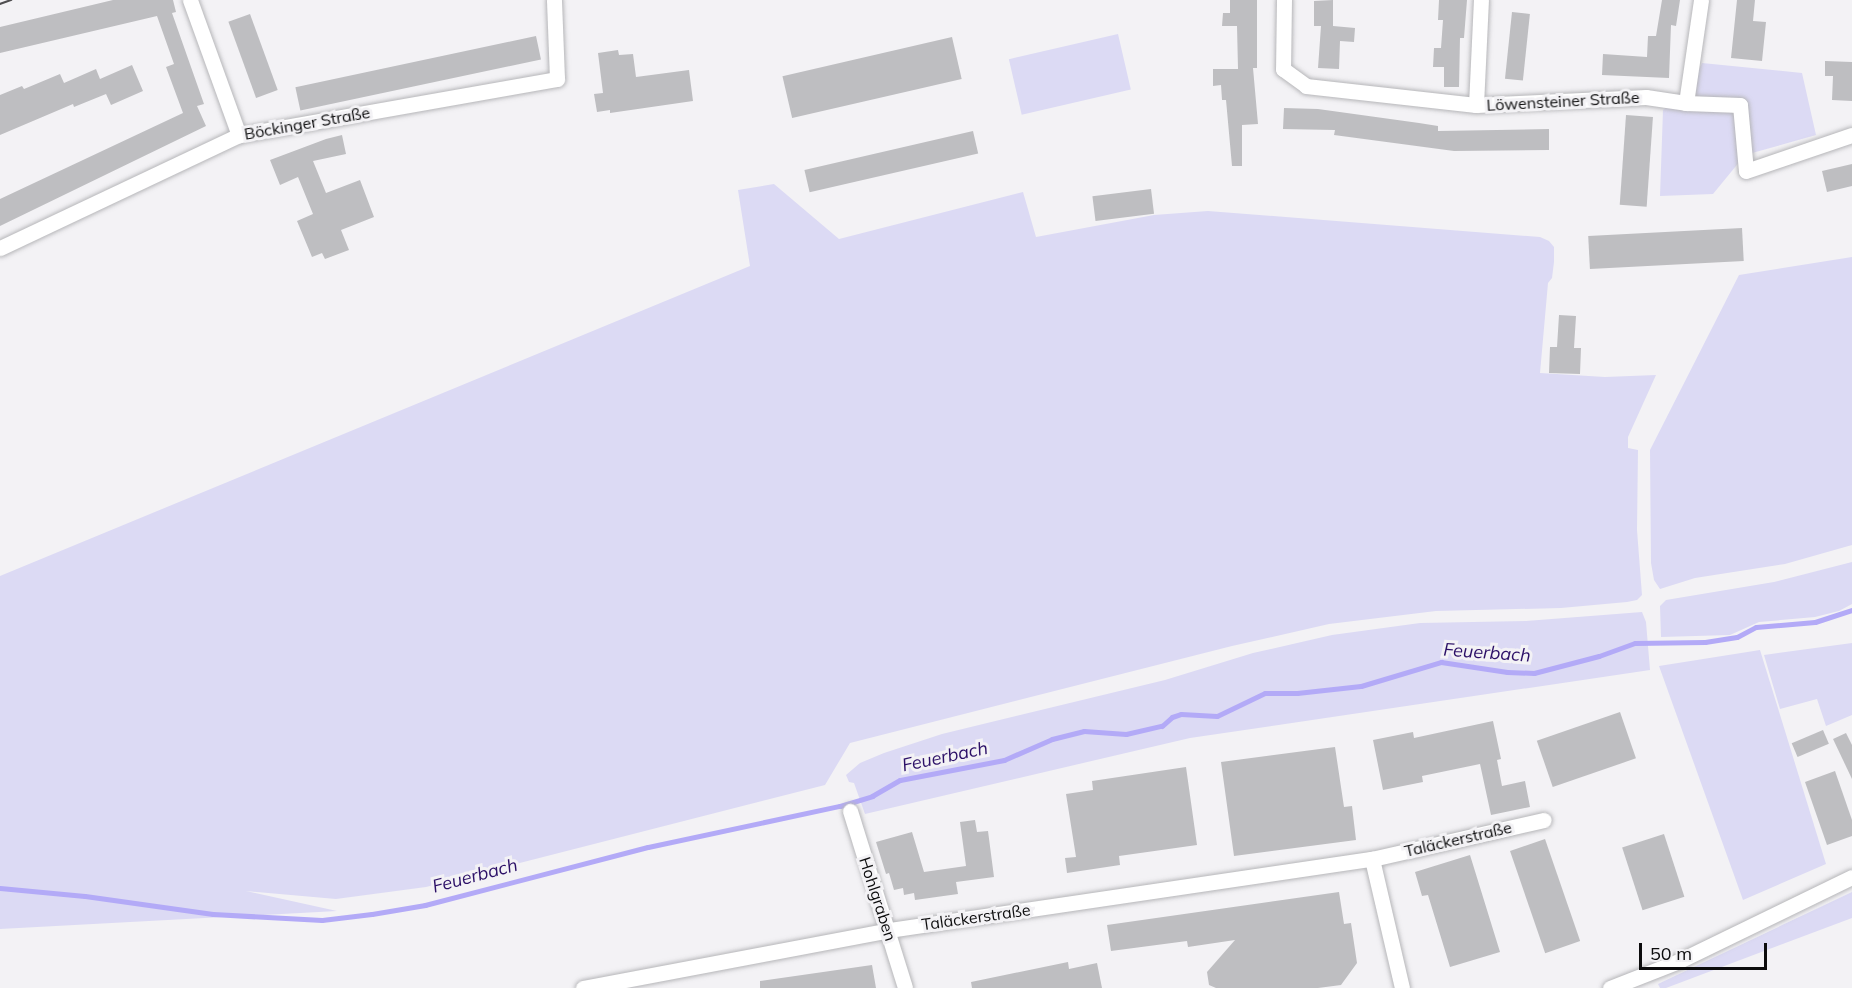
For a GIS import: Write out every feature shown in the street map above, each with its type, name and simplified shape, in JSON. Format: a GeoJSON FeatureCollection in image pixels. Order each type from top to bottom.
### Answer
{"type":"FeatureCollection","features":[{"type":"Feature","properties":{"kind":"street"},"geometry":{"type":"LineString","coordinates":[[190,0],[239,135]]}},
{"type":"Feature","properties":{"kind":"street","name":"Böckinger Straße"},"geometry":{"type":"LineString","coordinates":[[0,248],[239,135],[557,78],[554,0]]}},
{"type":"Feature","properties":{"kind":"street","name":"Löwensteiner Straße"},"geometry":{"type":"LineString","coordinates":[[1284,0],[1283,69],[1306,86],[1476,105],[1646,97],[1686,103],[1740,105],[1746,171],[1852,135]]}},
{"type":"Feature","properties":{"kind":"street"},"geometry":{"type":"LineString","coordinates":[[1476,105],[1481,0]]}},
{"type":"Feature","properties":{"kind":"street"},"geometry":{"type":"LineString","coordinates":[[1686,103],[1701,0]]}},
{"type":"Feature","properties":{"kind":"street","name":"Hohlgraben"},"geometry":{"type":"LineString","coordinates":[[850,811],[905,988]]}},
{"type":"Feature","properties":{"kind":"street","name":"Taläckerstraße"},"geometry":{"type":"LineString","coordinates":[[583,988],[888,930],[1372,859],[1544,820]]}},
{"type":"Feature","properties":{"kind":"street"},"geometry":{"type":"LineString","coordinates":[[1372,859],[1402,988]]}},
{"type":"Feature","properties":{"kind":"street"},"geometry":{"type":"LineString","coordinates":[[1610,988],[1679,961],[1852,877]]}},
{"type":"Feature","properties":{"kind":"shaded area"},"geometry":{"type":"Polygon","coordinates":[[[1118,34],[1131,90],[1022,115],[1009,59],[1118,34]]]}},
{"type":"Feature","properties":{"kind":"shaded area"},"geometry":{"type":"Polygon","coordinates":[[[1702,63],[1802,73],[1816,135],[1745,155],[1713,194],[1660,196],[1663,110],[1693,81],[1702,63]]]}},
{"type":"Feature","properties":{"kind":"shaded area"},"geometry":{"type":"Polygon","coordinates":[[[774,184],[839,239],[1023,192],[1036,237],[1154,215],[1208,211],[1540,237],[1549,241],[1554,247],[1554,262],[1552,278],[1548,283],[1540,373],[1605,377],[1656,375],[1628,437],[1628,448],[1638,450],[1637,530],[1642,595],[1637,600],[1627,602],[1561,608],[1436,611],[1329,624],[1232,646],[850,743],[825,785],[426,887],[336,899],[246,891],[337,911],[0,929],[0,576],[750,266],[738,190],[774,184]]]}},
{"type":"Feature","properties":{"kind":"shaded area"},"geometry":{"type":"Polygon","coordinates":[[[1852,257],[1852,545],[1785,564],[1695,578],[1660,589],[1654,580],[1651,563],[1650,450],[1739,275],[1852,257]]]}},
{"type":"Feature","properties":{"kind":"shaded area"},"geometry":{"type":"Polygon","coordinates":[[[1852,562],[1852,604],[1839,611],[1815,617],[1759,622],[1730,635],[1661,637],[1660,606],[1666,600],[1774,582],[1852,562]]]}},
{"type":"Feature","properties":{"kind":"shaded area"},"geometry":{"type":"Polygon","coordinates":[[[1642,612],[1646,622],[1650,670],[1190,738],[865,814],[854,783],[849,782],[846,775],[860,763],[942,734],[1165,680],[1253,653],[1332,635],[1420,623],[1526,621],[1642,612]]]}},
{"type":"Feature","properties":{"kind":"shaded area"},"geometry":{"type":"Polygon","coordinates":[[[1852,643],[1852,715],[1826,726],[1817,699],[1780,709],[1764,655],[1852,643]]]}},
{"type":"Feature","properties":{"kind":"shaded area"},"geometry":{"type":"Polygon","coordinates":[[[1760,650],[1826,864],[1743,900],[1659,666],[1760,650]]]}},
{"type":"Feature","properties":{"kind":"shaded area"},"geometry":{"type":"Polygon","coordinates":[[[1852,892],[1852,918],[1666,988],[1660,988],[1658,984],[1852,892]]]}},
{"type":"Feature","properties":{"kind":"building"},"geometry":{"type":"Polygon","coordinates":[[[113,0],[173,0],[176,12],[172,13],[204,104],[197,106],[206,126],[0,226],[0,199],[183,113],[166,67],[174,64],[157,16],[0,53],[0,27],[113,0]]]}},
{"type":"Feature","properties":{"kind":"building"},"geometry":{"type":"Polygon","coordinates":[[[1230,0],[1257,0],[1257,68],[1253,68],[1258,124],[1242,125],[1242,166],[1232,166],[1226,100],[1222,100],[1221,85],[1213,86],[1213,69],[1238,69],[1237,26],[1222,26],[1223,13],[1230,13],[1230,0]]]}},
{"type":"Feature","properties":{"kind":"building"},"geometry":{"type":"Polygon","coordinates":[[[1333,0],[1333,26],[1355,28],[1354,42],[1340,41],[1339,69],[1318,68],[1321,26],[1314,26],[1314,1],[1333,0]]]}},
{"type":"Feature","properties":{"kind":"building"},"geometry":{"type":"Polygon","coordinates":[[[1439,0],[1467,0],[1464,38],[1460,38],[1459,87],[1444,87],[1444,67],[1433,67],[1434,48],[1441,48],[1443,20],[1438,20],[1439,0]]]}},
{"type":"Feature","properties":{"kind":"building"},"geometry":{"type":"Polygon","coordinates":[[[1662,0],[1680,0],[1676,26],[1671,25],[1669,78],[1602,75],[1603,54],[1647,57],[1648,36],[1656,36],[1662,0]]]}},
{"type":"Feature","properties":{"kind":"building"},"geometry":{"type":"Polygon","coordinates":[[[1737,0],[1755,0],[1753,21],[1766,22],[1762,61],[1731,58],[1737,0]]]}},
{"type":"Feature","properties":{"kind":"building"},"geometry":{"type":"Polygon","coordinates":[[[1512,12],[1530,14],[1523,81],[1505,79],[1512,12]]]}},
{"type":"Feature","properties":{"kind":"building"},"geometry":{"type":"Polygon","coordinates":[[[250,14],[278,90],[256,98],[228,22],[250,14]]]}},
{"type":"Feature","properties":{"kind":"building"},"geometry":{"type":"Polygon","coordinates":[[[536,36],[541,59],[300,111],[295,87],[536,36]]]}},
{"type":"Feature","properties":{"kind":"building"},"geometry":{"type":"Polygon","coordinates":[[[952,37],[962,79],[792,118],[782,76],[952,37]]]}},
{"type":"Feature","properties":{"kind":"building"},"geometry":{"type":"Polygon","coordinates":[[[618,50],[619,55],[633,54],[636,77],[689,70],[693,101],[610,113],[610,110],[597,112],[594,94],[603,93],[598,53],[618,50]]]}},
{"type":"Feature","properties":{"kind":"building"},"geometry":{"type":"Polygon","coordinates":[[[1825,61],[1852,62],[1852,101],[1832,100],[1833,76],[1825,76],[1825,61]]]}},
{"type":"Feature","properties":{"kind":"building"},"geometry":{"type":"Polygon","coordinates":[[[132,65],[143,91],[111,105],[106,94],[74,107],[73,104],[0,135],[0,95],[22,86],[24,89],[60,74],[64,83],[96,69],[100,79],[132,65]]]}},
{"type":"Feature","properties":{"kind":"building"},"geometry":{"type":"Polygon","coordinates":[[[1284,108],[1318,109],[1419,123],[1438,126],[1438,131],[1549,129],[1549,150],[1454,151],[1334,135],[1335,130],[1283,129],[1284,108]]]}},
{"type":"Feature","properties":{"kind":"building"},"geometry":{"type":"Polygon","coordinates":[[[1626,115],[1653,117],[1647,207],[1620,205],[1626,115]]]}},
{"type":"Feature","properties":{"kind":"building"},"geometry":{"type":"Polygon","coordinates":[[[973,131],[978,153],[810,192],[804,170],[973,131]]]}},
{"type":"Feature","properties":{"kind":"building"},"geometry":{"type":"Polygon","coordinates":[[[342,135],[346,154],[313,161],[326,193],[360,180],[374,217],[341,230],[349,250],[325,259],[322,253],[312,257],[297,221],[313,214],[298,177],[280,185],[270,160],[342,135]]]}},
{"type":"Feature","properties":{"kind":"building"},"geometry":{"type":"Polygon","coordinates":[[[1852,164],[1852,186],[1827,192],[1822,171],[1852,164]]]}},
{"type":"Feature","properties":{"kind":"building"},"geometry":{"type":"Polygon","coordinates":[[[1151,189],[1154,214],[1095,221],[1092,196],[1151,189]]]}},
{"type":"Feature","properties":{"kind":"building"},"geometry":{"type":"Polygon","coordinates":[[[1742,228],[1744,261],[1590,269],[1588,236],[1742,228]]]}},
{"type":"Feature","properties":{"kind":"building"},"geometry":{"type":"Polygon","coordinates":[[[1559,315],[1576,316],[1574,348],[1581,348],[1580,374],[1549,373],[1550,347],[1557,347],[1559,315]]]}},
{"type":"Feature","properties":{"kind":"building"},"geometry":{"type":"Polygon","coordinates":[[[1620,712],[1636,758],[1553,787],[1537,741],[1620,712]]]}},
{"type":"Feature","properties":{"kind":"building"},"geometry":{"type":"Polygon","coordinates":[[[1493,721],[1501,759],[1497,760],[1502,786],[1525,781],[1530,807],[1491,815],[1480,764],[1422,776],[1423,782],[1383,790],[1373,740],[1413,732],[1414,738],[1493,721]]]}},
{"type":"Feature","properties":{"kind":"building"},"geometry":{"type":"Polygon","coordinates":[[[1823,730],[1829,744],[1798,757],[1792,743],[1823,730]]]}},
{"type":"Feature","properties":{"kind":"building"},"geometry":{"type":"Polygon","coordinates":[[[1846,733],[1852,745],[1852,779],[1833,739],[1846,733]]]}},
{"type":"Feature","properties":{"kind":"building"},"geometry":{"type":"Polygon","coordinates":[[[1335,747],[1344,807],[1352,806],[1356,840],[1234,856],[1221,762],[1335,747]]]}},
{"type":"Feature","properties":{"kind":"building"},"geometry":{"type":"Polygon","coordinates":[[[1186,767],[1197,845],[1119,856],[1120,865],[1067,873],[1065,858],[1076,857],[1066,794],[1093,790],[1092,781],[1186,767]]]}},
{"type":"Feature","properties":{"kind":"building"},"geometry":{"type":"Polygon","coordinates":[[[1835,771],[1852,820],[1852,836],[1827,845],[1805,782],[1835,771]]]}},
{"type":"Feature","properties":{"kind":"building"},"geometry":{"type":"Polygon","coordinates":[[[975,820],[977,832],[988,831],[994,877],[956,882],[958,894],[915,900],[914,893],[904,895],[903,888],[894,890],[889,873],[886,874],[876,842],[912,832],[924,872],[966,866],[960,822],[975,820]]]}},
{"type":"Feature","properties":{"kind":"building"},"geometry":{"type":"Polygon","coordinates":[[[1664,834],[1684,897],[1643,910],[1622,848],[1664,834]]]}},
{"type":"Feature","properties":{"kind":"building"},"geometry":{"type":"Polygon","coordinates":[[[1545,839],[1580,941],[1545,953],[1510,851],[1545,839]]]}},
{"type":"Feature","properties":{"kind":"building"},"geometry":{"type":"Polygon","coordinates":[[[1470,855],[1500,952],[1450,967],[1428,895],[1422,896],[1415,872],[1470,855]]]}},
{"type":"Feature","properties":{"kind":"building"},"geometry":{"type":"Polygon","coordinates":[[[1339,892],[1344,924],[1351,923],[1357,963],[1341,985],[1318,988],[1216,988],[1209,985],[1207,972],[1235,940],[1188,947],[1187,941],[1111,951],[1107,925],[1339,892]]]}},
{"type":"Feature","properties":{"kind":"building"},"geometry":{"type":"Polygon","coordinates":[[[1068,962],[1069,969],[1097,963],[1102,988],[972,988],[971,982],[1068,962]]]}},
{"type":"Feature","properties":{"kind":"building"},"geometry":{"type":"Polygon","coordinates":[[[872,965],[876,988],[760,988],[760,981],[872,965]]]}},
{"type":"Feature","properties":{"kind":"waterway","name":"Feuerbach"},"geometry":{"type":"LineString","coordinates":[[0,888],[85,896],[213,914],[322,920],[372,914],[425,905],[648,847],[840,806],[872,796],[900,780],[1004,760],[1052,739],[1084,731],[1126,734],[1162,726],[1172,717],[1181,714],[1217,716],[1265,693],[1297,693],[1361,686],[1441,662],[1507,672],[1534,673],[1599,656],[1635,643],[1705,642],[1737,637],[1756,627],[1815,622],[1852,610]]}},
{"type":"Feature","properties":{"kind":"tram line"},"geometry":{"type":"LineString","coordinates":[[0,4],[11,0]]}}]}
